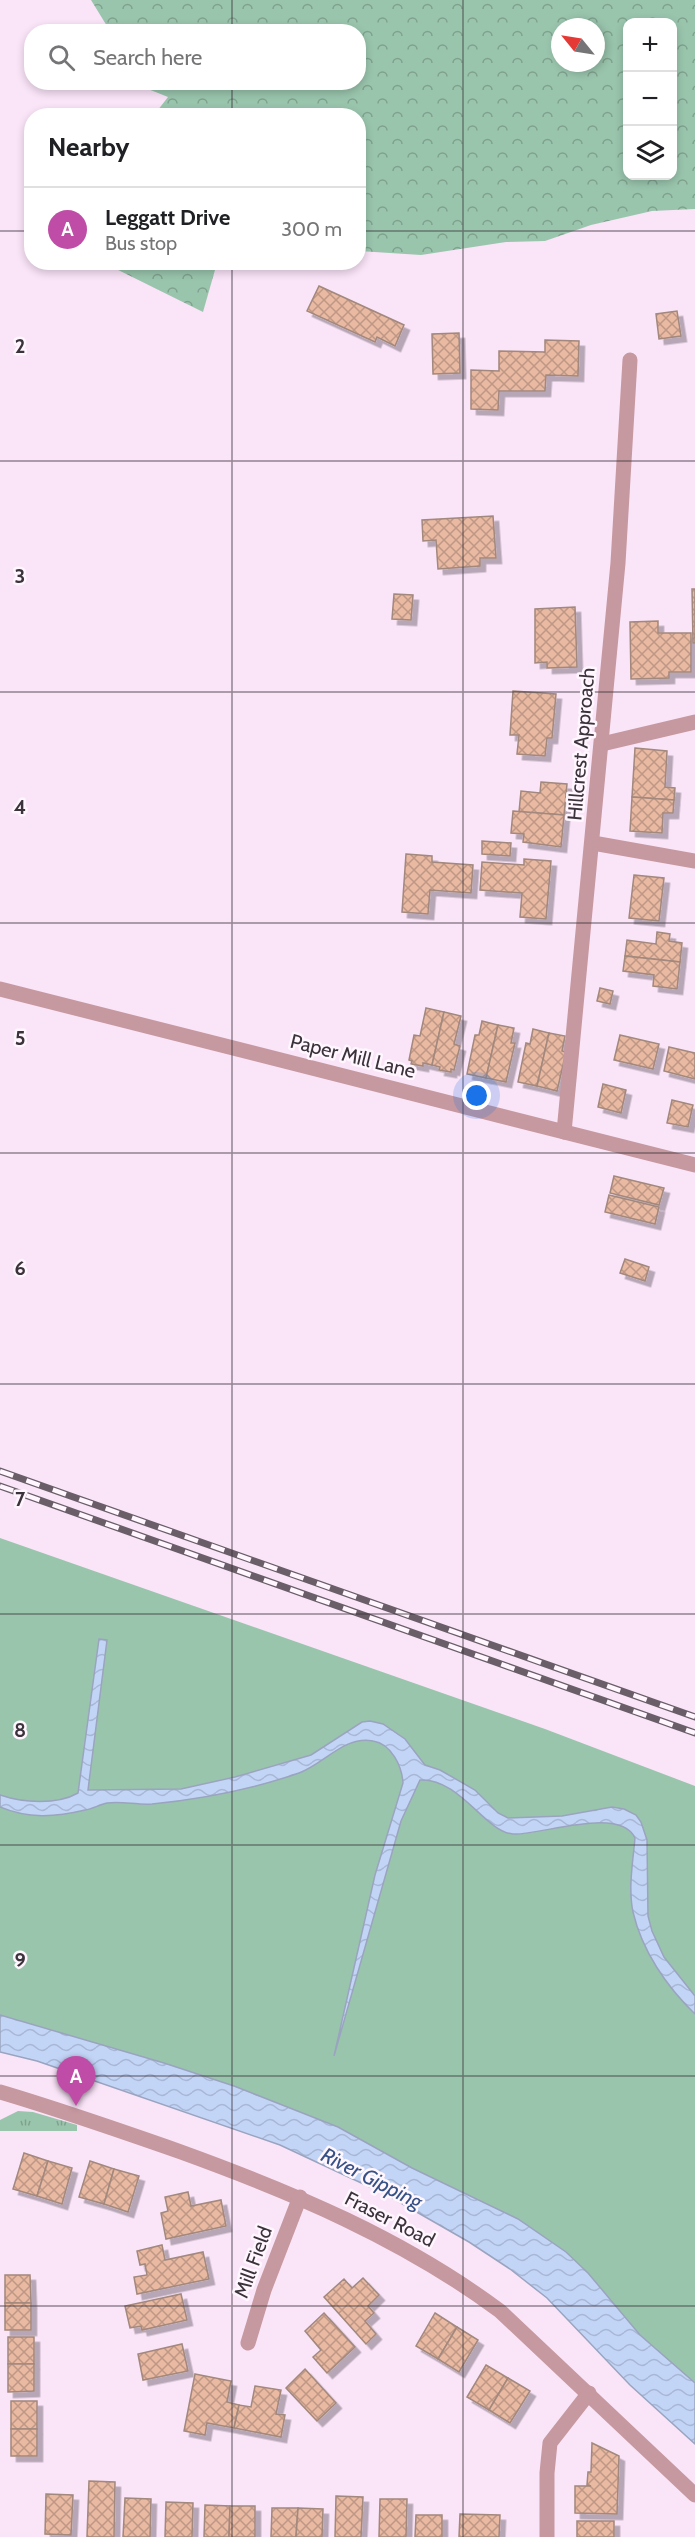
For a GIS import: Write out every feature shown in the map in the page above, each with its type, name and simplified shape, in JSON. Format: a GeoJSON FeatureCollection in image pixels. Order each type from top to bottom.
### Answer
{"type":"FeatureCollection","features":[{"type":"Feature","properties":{"kind":"street","name":"Hillcrest Approach"},"geometry":{"type":"LineString","coordinates":[[564,1132],[618,563],[630,360]]}},
{"type":"Feature","properties":{"kind":"street"},"geometry":{"type":"LineString","coordinates":[[602,744],[695,722]]}},
{"type":"Feature","properties":{"kind":"street"},"geometry":{"type":"LineString","coordinates":[[592,843],[695,861]]}},
{"type":"Feature","properties":{"kind":"street","name":"Paper Mill Lane"},"geometry":{"type":"LineString","coordinates":[[0,990],[695,1165]]}},
{"type":"Feature","properties":{"kind":"street","name":"Fraser Road"},"geometry":{"type":"LineString","coordinates":[[0,2092],[72,2114],[300,2197],[413,2253],[469,2288],[515,2325],[695,2495]]}},
{"type":"Feature","properties":{"kind":"street","name":"Mill Field"},"geometry":{"type":"LineString","coordinates":[[248,2343],[264,2290],[300,2197]]}},
{"type":"Feature","properties":{"kind":"street"},"geometry":{"type":"LineString","coordinates":[[547,2537],[547,2473],[550,2443],[589,2393]]}},
{"type":"Feature","properties":{"kind":"green space"},"geometry":{"type":"Polygon","coordinates":[[[91,0],[695,0],[695,209],[652,211],[591,225],[545,241],[506,242],[421,255],[366,251],[366,108],[159,108],[168,97],[150,90],[366,90],[366,24],[106,24],[91,0]]]}},
{"type":"Feature","properties":{"kind":"green space"},"geometry":{"type":"Polygon","coordinates":[[[118,270],[215,270],[203,312],[118,270]]]}},
{"type":"Feature","properties":{"kind":"green space"},"geometry":{"type":"Polygon","coordinates":[[[0,1538],[545,1729],[695,1786],[695,2400],[521,2248],[200,2098],[0,2045],[0,1538]]]}},
{"type":"Feature","properties":{"kind":"green space"},"geometry":{"type":"Polygon","coordinates":[[[18,2111],[33,2112],[77,2125],[77,2131],[0,2131],[0,2120],[18,2111]]]}},
{"type":"Feature","properties":{"kind":"water"},"geometry":{"type":"Polygon","coordinates":[[[99,1639],[107,1640],[88,1790],[181,1789],[235,1777],[311,1755],[362,1722],[370,1721],[383,1724],[405,1739],[425,1765],[440,1770],[475,1790],[498,1813],[508,1818],[562,1816],[612,1807],[624,1809],[636,1815],[647,1840],[648,1916],[652,1931],[664,1957],[695,1996],[695,2014],[657,1968],[637,1926],[631,1894],[635,1838],[627,1828],[613,1824],[578,1824],[513,1834],[492,1824],[447,1787],[420,1780],[401,1821],[334,2056],[375,1875],[403,1783],[401,1770],[395,1757],[380,1743],[363,1740],[344,1746],[299,1773],[245,1789],[208,1796],[152,1804],[107,1803],[53,1815],[21,1814],[0,1807],[0,1795],[40,1802],[70,1797],[78,1793],[99,1639]]]}},
{"type":"Feature","properties":{"kind":"water","name":"River Gipping"},"geometry":{"type":"Polygon","coordinates":[[[0,2015],[234,2086],[338,2127],[412,2168],[518,2219],[566,2252],[588,2273],[640,2335],[695,2383],[695,2444],[630,2385],[547,2298],[510,2269],[469,2242],[387,2195],[280,2145],[37,2061],[0,2052],[0,2015]]]}},
{"type":"Feature","properties":{"kind":"building"},"geometry":{"type":"Polygon","coordinates":[[[319,286],[404,325],[395,346],[377,337],[375,342],[307,311],[319,286]]]}},
{"type":"Feature","properties":{"kind":"building"},"geometry":{"type":"Polygon","coordinates":[[[677,311],[681,336],[659,339],[656,314],[677,311]]]}},
{"type":"Feature","properties":{"kind":"building"},"geometry":{"type":"Polygon","coordinates":[[[459,333],[460,373],[433,374],[432,334],[459,333]]]}},
{"type":"Feature","properties":{"kind":"building"},"geometry":{"type":"Polygon","coordinates":[[[545,340],[579,341],[578,376],[546,375],[545,391],[499,391],[498,410],[471,409],[471,370],[499,371],[499,351],[545,352],[545,340]]]}},
{"type":"Feature","properties":{"kind":"building"},"geometry":{"type":"Polygon","coordinates":[[[493,516],[496,558],[480,558],[480,566],[438,569],[436,540],[423,541],[422,520],[493,516]]]}},
{"type":"Feature","properties":{"kind":"building"},"geometry":{"type":"Polygon","coordinates":[[[692,589],[695,589],[695,643],[693,643],[692,589]]]}},
{"type":"Feature","properties":{"kind":"building"},"geometry":{"type":"Polygon","coordinates":[[[394,594],[413,595],[411,620],[392,619],[394,594]]]}},
{"type":"Feature","properties":{"kind":"building"},"geometry":{"type":"Polygon","coordinates":[[[575,607],[577,667],[547,668],[547,662],[535,663],[535,609],[575,607]]]}},
{"type":"Feature","properties":{"kind":"building"},"geometry":{"type":"Polygon","coordinates":[[[658,621],[658,633],[691,633],[691,672],[669,672],[669,678],[631,679],[630,622],[658,621]]]}},
{"type":"Feature","properties":{"kind":"building"},"geometry":{"type":"Polygon","coordinates":[[[513,691],[556,694],[552,738],[547,738],[545,756],[517,754],[519,735],[510,735],[513,691]]]}},
{"type":"Feature","properties":{"kind":"building"},"geometry":{"type":"Polygon","coordinates":[[[635,748],[667,751],[665,787],[675,788],[674,800],[632,797],[635,748]]]}},
{"type":"Feature","properties":{"kind":"building"},"geometry":{"type":"Polygon","coordinates":[[[541,782],[567,784],[564,815],[519,812],[521,791],[540,793],[541,782]]]}},
{"type":"Feature","properties":{"kind":"building"},"geometry":{"type":"Polygon","coordinates":[[[632,797],[674,800],[673,813],[663,813],[662,833],[630,831],[632,797]]]}},
{"type":"Feature","properties":{"kind":"building"},"geometry":{"type":"Polygon","coordinates":[[[513,811],[564,815],[561,847],[523,842],[524,834],[511,833],[513,811]]]}},
{"type":"Feature","properties":{"kind":"building"},"geometry":{"type":"Polygon","coordinates":[[[482,841],[511,843],[510,856],[482,854],[482,841]]]}},
{"type":"Feature","properties":{"kind":"building"},"geometry":{"type":"Polygon","coordinates":[[[406,854],[432,856],[432,862],[473,865],[471,893],[430,890],[428,914],[402,912],[406,854]]]}},
{"type":"Feature","properties":{"kind":"building"},"geometry":{"type":"Polygon","coordinates":[[[524,859],[551,861],[546,919],[520,917],[522,893],[480,890],[482,862],[524,865],[524,859]]]}},
{"type":"Feature","properties":{"kind":"building"},"geometry":{"type":"Polygon","coordinates":[[[634,875],[664,878],[659,921],[629,918],[634,875]]]}},
{"type":"Feature","properties":{"kind":"building"},"geometry":{"type":"Polygon","coordinates":[[[657,932],[670,934],[669,941],[682,943],[680,962],[625,956],[627,940],[656,944],[657,932]]]}},
{"type":"Feature","properties":{"kind":"building"},"geometry":{"type":"Polygon","coordinates":[[[625,956],[680,962],[677,989],[653,986],[654,975],[623,971],[625,956]]]}},
{"type":"Feature","properties":{"kind":"building"},"geometry":{"type":"Polygon","coordinates":[[[600,988],[613,991],[610,1004],[597,1001],[600,988]]]}},
{"type":"Feature","properties":{"kind":"building"},"geometry":{"type":"Polygon","coordinates":[[[426,1008],[444,1012],[432,1065],[423,1063],[423,1066],[411,1064],[412,1061],[409,1060],[414,1035],[420,1036],[426,1008]]]}},
{"type":"Feature","properties":{"kind":"building"},"geometry":{"type":"Polygon","coordinates":[[[444,1012],[461,1016],[454,1044],[460,1046],[454,1070],[451,1069],[451,1072],[439,1070],[440,1067],[432,1065],[444,1012]]]}},
{"type":"Feature","properties":{"kind":"building"},"geometry":{"type":"Polygon","coordinates":[[[482,1021],[498,1025],[486,1078],[467,1074],[475,1035],[479,1035],[482,1021]]]}},
{"type":"Feature","properties":{"kind":"building"},"geometry":{"type":"Polygon","coordinates":[[[498,1025],[514,1028],[511,1043],[515,1043],[506,1082],[486,1078],[498,1025]]]}},
{"type":"Feature","properties":{"kind":"building"},"geometry":{"type":"Polygon","coordinates":[[[533,1029],[549,1033],[537,1086],[518,1082],[526,1043],[530,1044],[533,1029]]]}},
{"type":"Feature","properties":{"kind":"building"},"geometry":{"type":"Polygon","coordinates":[[[549,1033],[565,1036],[562,1051],[566,1052],[557,1091],[537,1086],[549,1033]]]}},
{"type":"Feature","properties":{"kind":"building"},"geometry":{"type":"Polygon","coordinates":[[[620,1035],[659,1044],[653,1069],[614,1060],[620,1035]]]}},
{"type":"Feature","properties":{"kind":"building"},"geometry":{"type":"Polygon","coordinates":[[[669,1047],[695,1053],[695,1079],[664,1071],[669,1047]]]}},
{"type":"Feature","properties":{"kind":"building"},"geometry":{"type":"Polygon","coordinates":[[[603,1084],[626,1090],[621,1113],[598,1107],[603,1084]]]}},
{"type":"Feature","properties":{"kind":"building"},"geometry":{"type":"Polygon","coordinates":[[[672,1100],[693,1105],[688,1127],[667,1123],[672,1100]]]}},
{"type":"Feature","properties":{"kind":"building"},"geometry":{"type":"Polygon","coordinates":[[[614,1176],[664,1188],[659,1205],[610,1193],[614,1176]]]}},
{"type":"Feature","properties":{"kind":"building"},"geometry":{"type":"Polygon","coordinates":[[[609,1195],[659,1207],[655,1224],[605,1212],[609,1195]]]}},
{"type":"Feature","properties":{"kind":"building"},"geometry":{"type":"Polygon","coordinates":[[[625,1259],[649,1267],[645,1281],[620,1273],[625,1259]]]}},
{"type":"Feature","properties":{"kind":"building"},"geometry":{"type":"Polygon","coordinates":[[[24,2153],[48,2161],[37,2196],[13,2189],[24,2153]]]}},
{"type":"Feature","properties":{"kind":"building"},"geometry":{"type":"Polygon","coordinates":[[[48,2161],[72,2168],[62,2204],[37,2196],[48,2161]]]}},
{"type":"Feature","properties":{"kind":"building"},"geometry":{"type":"Polygon","coordinates":[[[90,2161],[114,2169],[104,2204],[79,2197],[90,2161]]]}},
{"type":"Feature","properties":{"kind":"building"},"geometry":{"type":"Polygon","coordinates":[[[114,2169],[139,2176],[128,2212],[104,2204],[114,2169]]]}},
{"type":"Feature","properties":{"kind":"building"},"geometry":{"type":"Polygon","coordinates":[[[188,2192],[191,2206],[221,2200],[226,2226],[166,2239],[161,2213],[168,2211],[165,2197],[188,2192]]]}},
{"type":"Feature","properties":{"kind":"building"},"geometry":{"type":"Polygon","coordinates":[[[162,2245],[165,2260],[203,2252],[209,2279],[137,2294],[134,2277],[147,2275],[145,2264],[140,2265],[137,2251],[162,2245]]]}},
{"type":"Feature","properties":{"kind":"building"},"geometry":{"type":"Polygon","coordinates":[[[5,2275],[30,2275],[31,2303],[5,2303],[5,2275]]]}},
{"type":"Feature","properties":{"kind":"building"},"geometry":{"type":"Polygon","coordinates":[[[363,2278],[379,2295],[368,2306],[374,2313],[365,2321],[376,2334],[366,2344],[324,2297],[344,2279],[352,2288],[363,2278]]]}},
{"type":"Feature","properties":{"kind":"building"},"geometry":{"type":"Polygon","coordinates":[[[181,2294],[187,2320],[142,2330],[141,2326],[130,2328],[125,2306],[181,2294]]]}},
{"type":"Feature","properties":{"kind":"building"},"geometry":{"type":"Polygon","coordinates":[[[5,2303],[31,2303],[31,2330],[5,2330],[5,2303]]]}},
{"type":"Feature","properties":{"kind":"building"},"geometry":{"type":"Polygon","coordinates":[[[324,2313],[355,2347],[327,2373],[313,2357],[321,2350],[305,2331],[324,2313]]]}},
{"type":"Feature","properties":{"kind":"building"},"geometry":{"type":"Polygon","coordinates":[[[435,2313],[457,2327],[438,2359],[416,2346],[435,2313]]]}},
{"type":"Feature","properties":{"kind":"building"},"geometry":{"type":"Polygon","coordinates":[[[457,2327],[478,2340],[459,2372],[438,2359],[457,2327]]]}},
{"type":"Feature","properties":{"kind":"building"},"geometry":{"type":"Polygon","coordinates":[[[8,2337],[34,2337],[34,2364],[8,2364],[8,2337]]]}},
{"type":"Feature","properties":{"kind":"building"},"geometry":{"type":"Polygon","coordinates":[[[182,2344],[188,2371],[143,2380],[138,2354],[182,2344]]]}},
{"type":"Feature","properties":{"kind":"building"},"geometry":{"type":"Polygon","coordinates":[[[8,2364],[34,2364],[34,2391],[8,2392],[8,2364]]]}},
{"type":"Feature","properties":{"kind":"building"},"geometry":{"type":"Polygon","coordinates":[[[486,2365],[508,2378],[489,2410],[467,2397],[486,2365]]]}},
{"type":"Feature","properties":{"kind":"building"},"geometry":{"type":"Polygon","coordinates":[[[305,2369],[336,2403],[317,2421],[286,2388],[305,2369]]]}},
{"type":"Feature","properties":{"kind":"building"},"geometry":{"type":"Polygon","coordinates":[[[195,2374],[231,2381],[227,2402],[239,2405],[234,2428],[207,2423],[205,2435],[184,2431],[195,2374]]]}},
{"type":"Feature","properties":{"kind":"building"},"geometry":{"type":"Polygon","coordinates":[[[508,2378],[530,2391],[510,2423],[489,2410],[508,2378]]]}},
{"type":"Feature","properties":{"kind":"building"},"geometry":{"type":"Polygon","coordinates":[[[255,2386],[281,2390],[276,2414],[285,2415],[281,2437],[234,2428],[239,2405],[251,2407],[255,2386]]]}},
{"type":"Feature","properties":{"kind":"building"},"geometry":{"type":"Polygon","coordinates":[[[11,2401],[37,2401],[37,2429],[11,2429],[11,2401]]]}},
{"type":"Feature","properties":{"kind":"building"},"geometry":{"type":"Polygon","coordinates":[[[11,2429],[37,2429],[37,2456],[11,2456],[11,2429]]]}},
{"type":"Feature","properties":{"kind":"building"},"geometry":{"type":"Polygon","coordinates":[[[592,2443],[619,2456],[617,2514],[575,2513],[575,2486],[591,2486],[587,2485],[588,2472],[591,2472],[592,2443]]]}},
{"type":"Feature","properties":{"kind":"building"},"geometry":{"type":"Polygon","coordinates":[[[89,2481],[115,2482],[114,2537],[87,2537],[89,2481]]]}},
{"type":"Feature","properties":{"kind":"building"},"geometry":{"type":"Polygon","coordinates":[[[46,2494],[73,2495],[71,2535],[45,2534],[46,2494]]]}},
{"type":"Feature","properties":{"kind":"building"},"geometry":{"type":"Polygon","coordinates":[[[336,2496],[363,2497],[361,2537],[335,2537],[336,2496]]]}},
{"type":"Feature","properties":{"kind":"building"},"geometry":{"type":"Polygon","coordinates":[[[125,2498],[151,2499],[150,2537],[123,2537],[125,2498]]]}},
{"type":"Feature","properties":{"kind":"building"},"geometry":{"type":"Polygon","coordinates":[[[380,2499],[407,2499],[406,2537],[379,2537],[380,2499]]]}},
{"type":"Feature","properties":{"kind":"building"},"geometry":{"type":"Polygon","coordinates":[[[166,2502],[193,2503],[192,2537],[165,2537],[166,2502]]]}},
{"type":"Feature","properties":{"kind":"building"},"geometry":{"type":"Polygon","coordinates":[[[205,2505],[230,2506],[229,2537],[204,2537],[205,2505]]]}},
{"type":"Feature","properties":{"kind":"building"},"geometry":{"type":"Polygon","coordinates":[[[230,2506],[255,2506],[255,2537],[229,2537],[230,2506]]]}},
{"type":"Feature","properties":{"kind":"building"},"geometry":{"type":"Polygon","coordinates":[[[272,2508],[298,2508],[296,2537],[271,2537],[272,2508]]]}},
{"type":"Feature","properties":{"kind":"building"},"geometry":{"type":"Polygon","coordinates":[[[298,2508],[323,2509],[322,2537],[296,2537],[298,2508]]]}},
{"type":"Feature","properties":{"kind":"building"},"geometry":{"type":"Polygon","coordinates":[[[460,2514],[500,2515],[499,2537],[459,2537],[460,2514]]]}},
{"type":"Feature","properties":{"kind":"building"},"geometry":{"type":"Polygon","coordinates":[[[416,2515],[442,2515],[442,2537],[415,2537],[416,2515]]]}},
{"type":"Feature","properties":{"kind":"building"},"geometry":{"type":"Polygon","coordinates":[[[577,2521],[614,2521],[614,2537],[577,2537],[577,2521]]]}},
{"type":"Feature","properties":{"kind":"railway"},"geometry":{"type":"LineString","coordinates":[[0,1471],[695,1717]]}},
{"type":"Feature","properties":{"kind":"railway"},"geometry":{"type":"LineString","coordinates":[[0,1486],[695,1733]]}},
{"type":"Feature","properties":{"kind":"place","name":"Leggatt Drive"},"geometry":{"type":"Point","coordinates":[76,2106]}}]}
